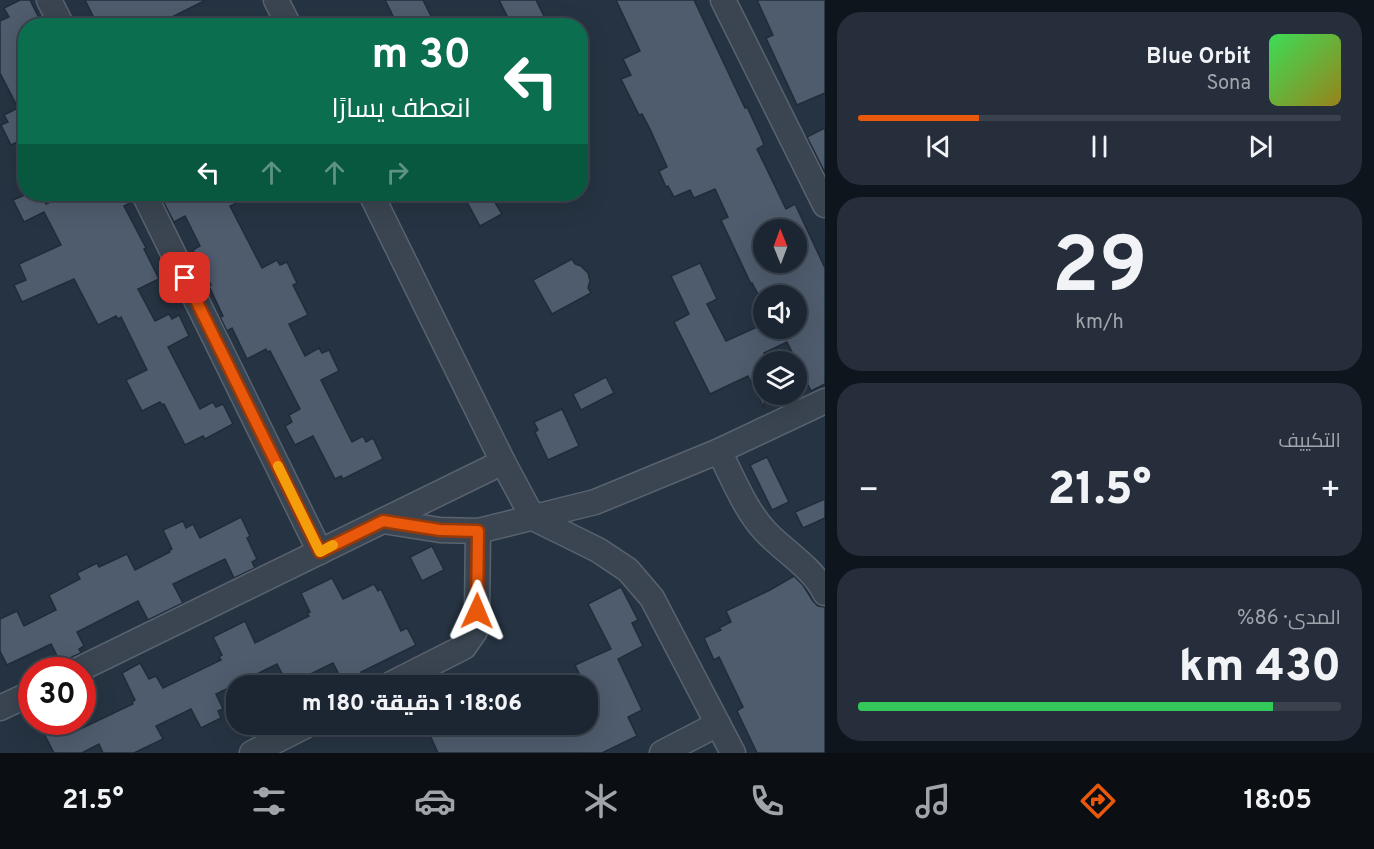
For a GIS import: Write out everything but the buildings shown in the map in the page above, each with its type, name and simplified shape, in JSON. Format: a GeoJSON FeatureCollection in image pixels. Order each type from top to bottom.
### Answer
{"type":"FeatureCollection","features":[{"type":"Feature","properties":{"kind":"street"},"geometry":{"type":"LineString","coordinates":[[49,0],[58,18]]}},
{"type":"Feature","properties":{"kind":"street"},"geometry":{"type":"LineString","coordinates":[[276,0],[285,18]]}},
{"type":"Feature","properties":{"kind":"street"},"geometry":{"type":"LineString","coordinates":[[723,0],[825,205]]}},
{"type":"Feature","properties":{"kind":"street"},"geometry":{"type":"LineString","coordinates":[[147,201],[320,552]]}},
{"type":"Feature","properties":{"kind":"street"},"geometry":{"type":"LineString","coordinates":[[374,201],[533,518],[598,550],[628,570],[652,598],[733,753]]}},
{"type":"Feature","properties":{"kind":"street"},"geometry":{"type":"LineString","coordinates":[[383,521],[440,530],[478,531],[595,502],[719,451],[825,401]]}},
{"type":"Feature","properties":{"kind":"street"},"geometry":{"type":"LineString","coordinates":[[719,451],[752,515],[766,532],[807,570],[825,593]]}},
{"type":"Feature","properties":{"kind":"street"},"geometry":{"type":"LineString","coordinates":[[96,661],[503,462]]}},
{"type":"Feature","properties":{"kind":"street"},"geometry":{"type":"LineString","coordinates":[[409,675],[464,647],[475,631],[478,531]]}},
{"type":"Feature","properties":{"kind":"street"},"geometry":{"type":"LineString","coordinates":[[0,708],[18,700]]}},
{"type":"Feature","properties":{"kind":"street"},"geometry":{"type":"LineString","coordinates":[[662,753],[718,724]]}},
{"type":"Feature","properties":{"kind":"street"},"geometry":{"type":"LineString","coordinates":[[252,753],[287,735]]}},
{"type":"Feature","properties":{"kind":"slow traffic"},"geometry":{"type":"LineString","coordinates":[[278,466],[320,552],[333,545]]}},
{"type":"Feature","properties":{"kind":"route"},"geometry":{"type":"LineString","coordinates":[[185,278],[320,552],[383,521],[440,530],[478,531],[477,611]]}}]}
